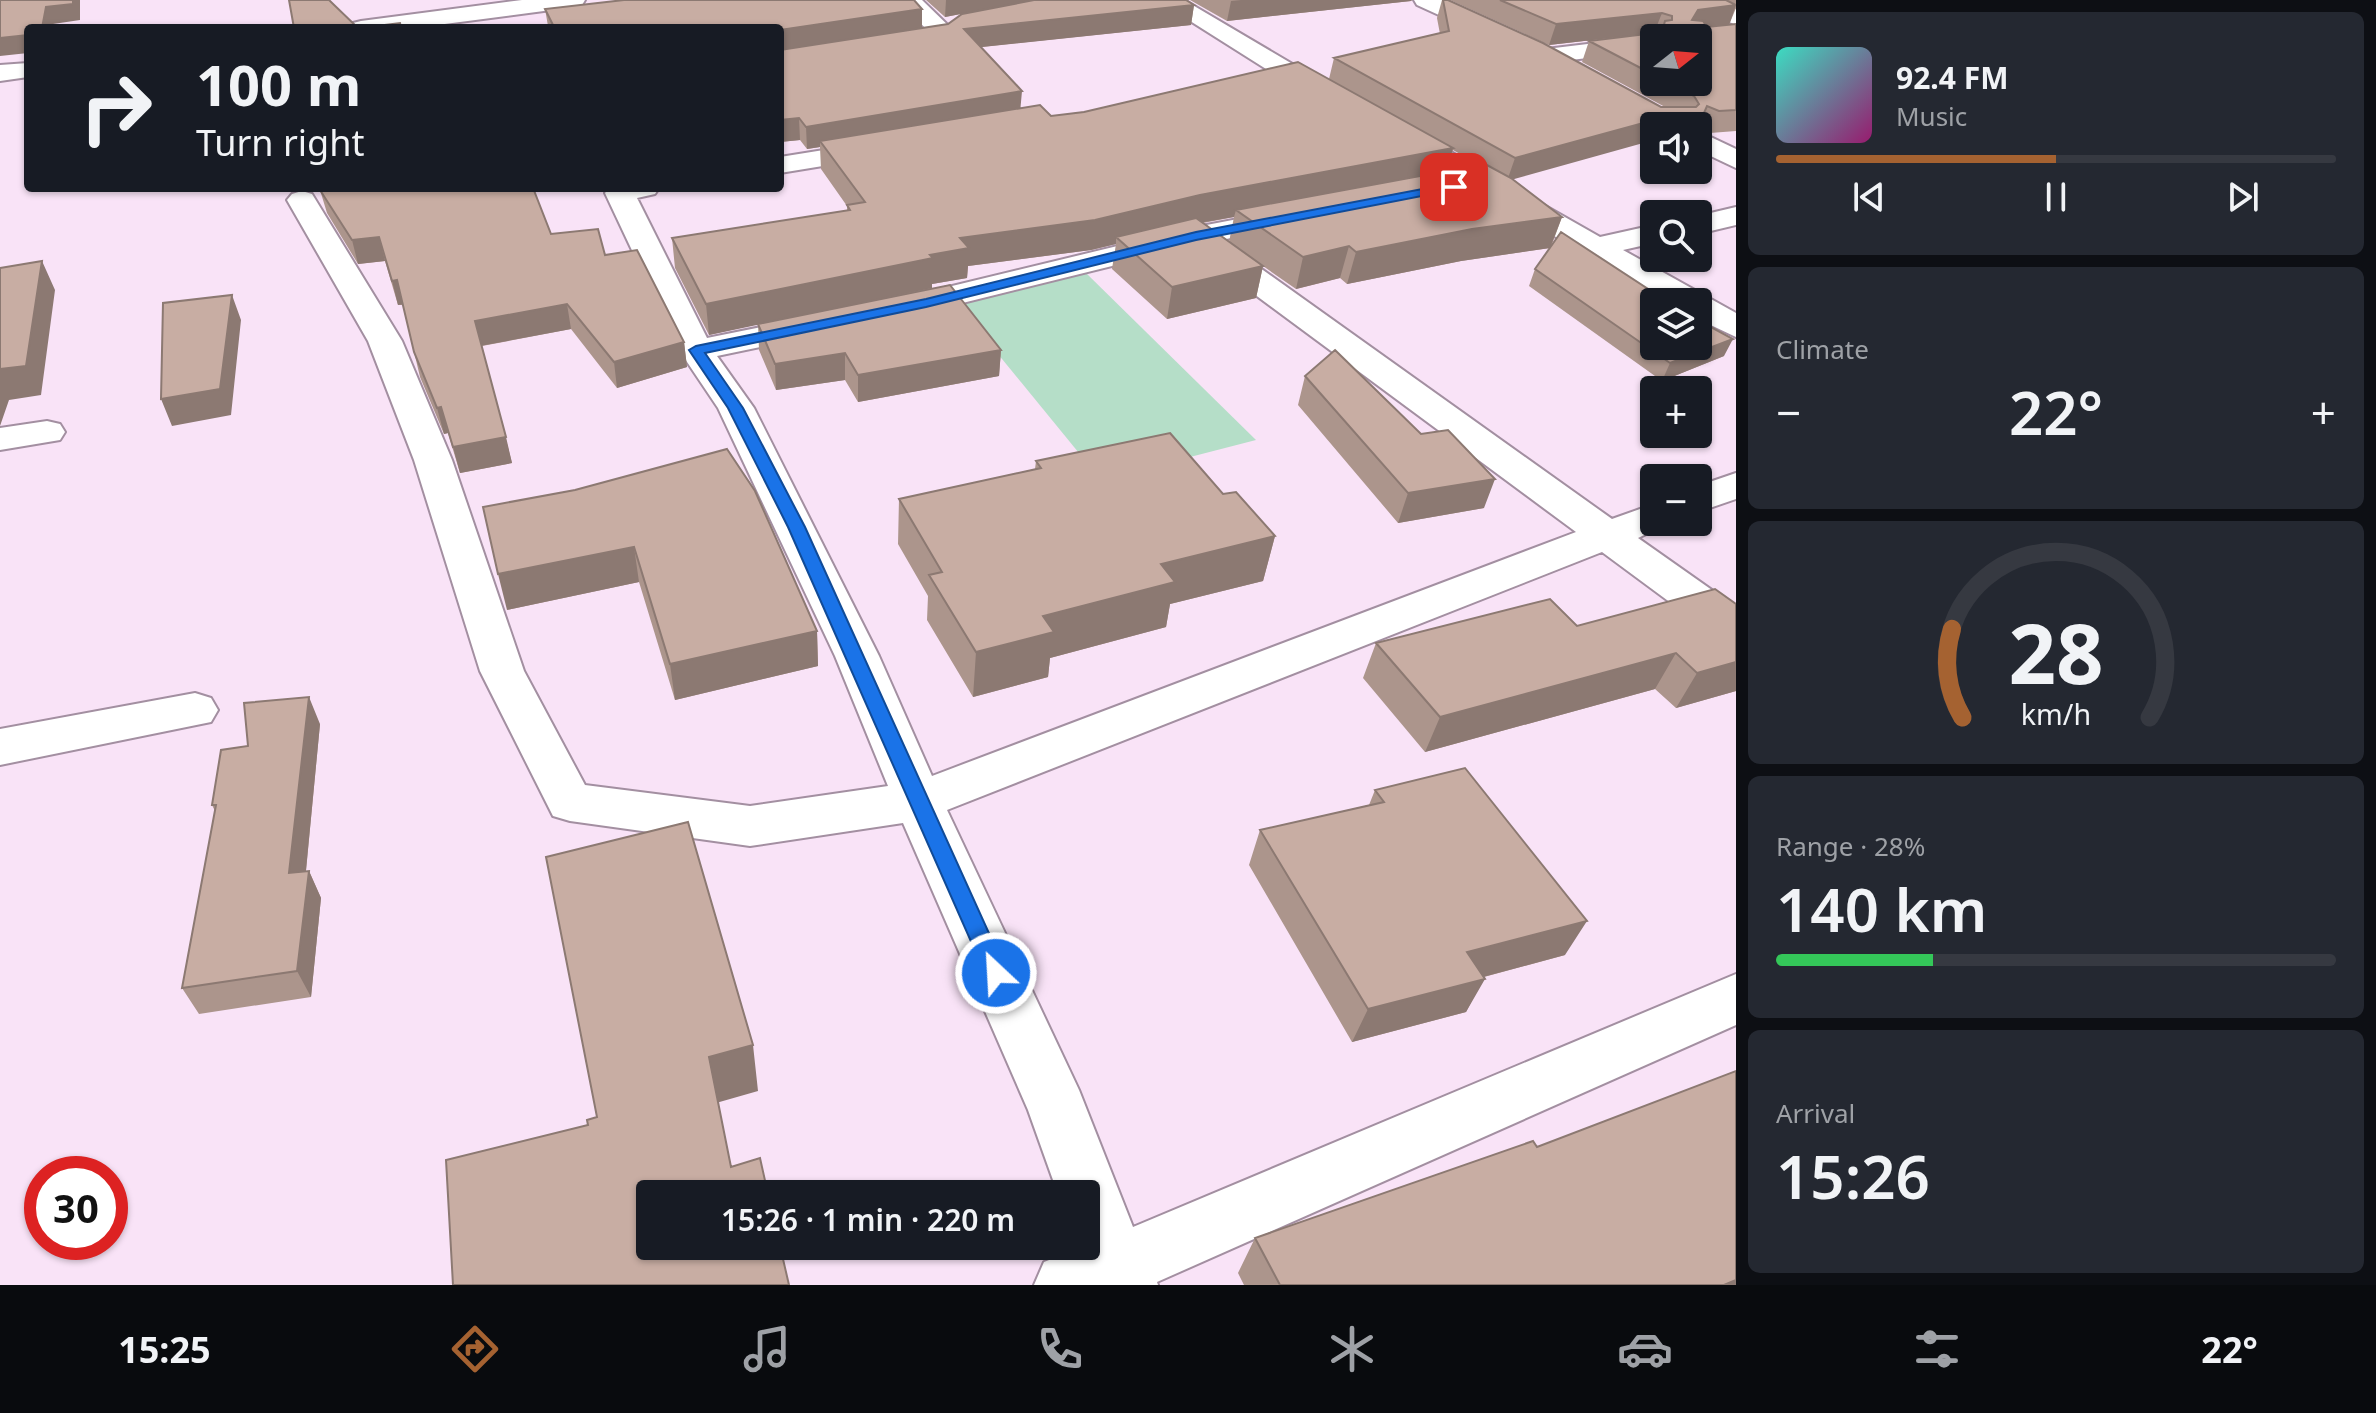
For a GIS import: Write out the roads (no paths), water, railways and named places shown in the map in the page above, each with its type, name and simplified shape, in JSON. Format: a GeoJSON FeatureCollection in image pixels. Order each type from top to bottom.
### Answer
{"type":"FeatureCollection","features":[{"type":"Feature","properties":{"kind":"street"},"geometry":{"type":"LineString","coordinates":[[353,23],[509,19],[574,0]]}},
{"type":"Feature","properties":{"kind":"street"},"geometry":{"type":"LineString","coordinates":[[784,60],[946,35],[909,0]]}},
{"type":"Feature","properties":{"kind":"street"},"geometry":{"type":"LineString","coordinates":[[1168,0],[1308,83],[1235,88]]}},
{"type":"Feature","properties":{"kind":"street"},"geometry":{"type":"LineString","coordinates":[[1425,0],[1585,77]]}},
{"type":"Feature","properties":{"kind":"street"},"geometry":{"type":"LineString","coordinates":[[1700,0],[1732,29]]}},
{"type":"Feature","properties":{"kind":"street"},"geometry":{"type":"LineString","coordinates":[[938,28],[966,22]]}},
{"type":"Feature","properties":{"kind":"street"},"geometry":{"type":"LineString","coordinates":[[1546,56],[1640,45]]}},
{"type":"Feature","properties":{"kind":"street"},"geometry":{"type":"LineString","coordinates":[[0,73],[24,70]]}},
{"type":"Feature","properties":{"kind":"street"},"geometry":{"type":"LineString","coordinates":[[1379,123],[1666,288]]}},
{"type":"Feature","properties":{"kind":"street"},"geometry":{"type":"LineString","coordinates":[[784,164],[901,145]]}},
{"type":"Feature","properties":{"kind":"street"},"geometry":{"type":"LineString","coordinates":[[1712,147],[1736,160]]}},
{"type":"Feature","properties":{"kind":"street"},"geometry":{"type":"LineString","coordinates":[[1437,190],[1482,181]]}},
{"type":"Feature","properties":{"kind":"street"},"geometry":{"type":"LineString","coordinates":[[628,192],[696,350],[736,408],[796,527],[1058,1110],[1103,1279],[1736,999]]}},
{"type":"Feature","properties":{"kind":"street"},"geometry":{"type":"LineString","coordinates":[[302,200],[385,341],[433,460],[502,671],[570,802],[750,826],[919,801],[1640,522]]}},
{"type":"Feature","properties":{"kind":"street"},"geometry":{"type":"LineString","coordinates":[[696,350],[857,317],[1196,236],[1317,213]]}},
{"type":"Feature","properties":{"kind":"street"},"geometry":{"type":"LineString","coordinates":[[1712,222],[1736,216]]}},
{"type":"Feature","properties":{"kind":"street"},"geometry":{"type":"LineString","coordinates":[[1196,236],[1736,629]]}},
{"type":"Feature","properties":{"kind":"street"},"geometry":{"type":"LineString","coordinates":[[1593,248],[1640,237]]}},
{"type":"Feature","properties":{"kind":"street"},"geometry":{"type":"LineString","coordinates":[[1712,314],[1736,327]]}},
{"type":"Feature","properties":{"kind":"street"},"geometry":{"type":"LineString","coordinates":[[0,439],[47,432]]}},
{"type":"Feature","properties":{"kind":"street"},"geometry":{"type":"LineString","coordinates":[[1712,494],[1736,485]]}},
{"type":"Feature","properties":{"kind":"street"},"geometry":{"type":"LineString","coordinates":[[0,747],[195,710]]}}]}
